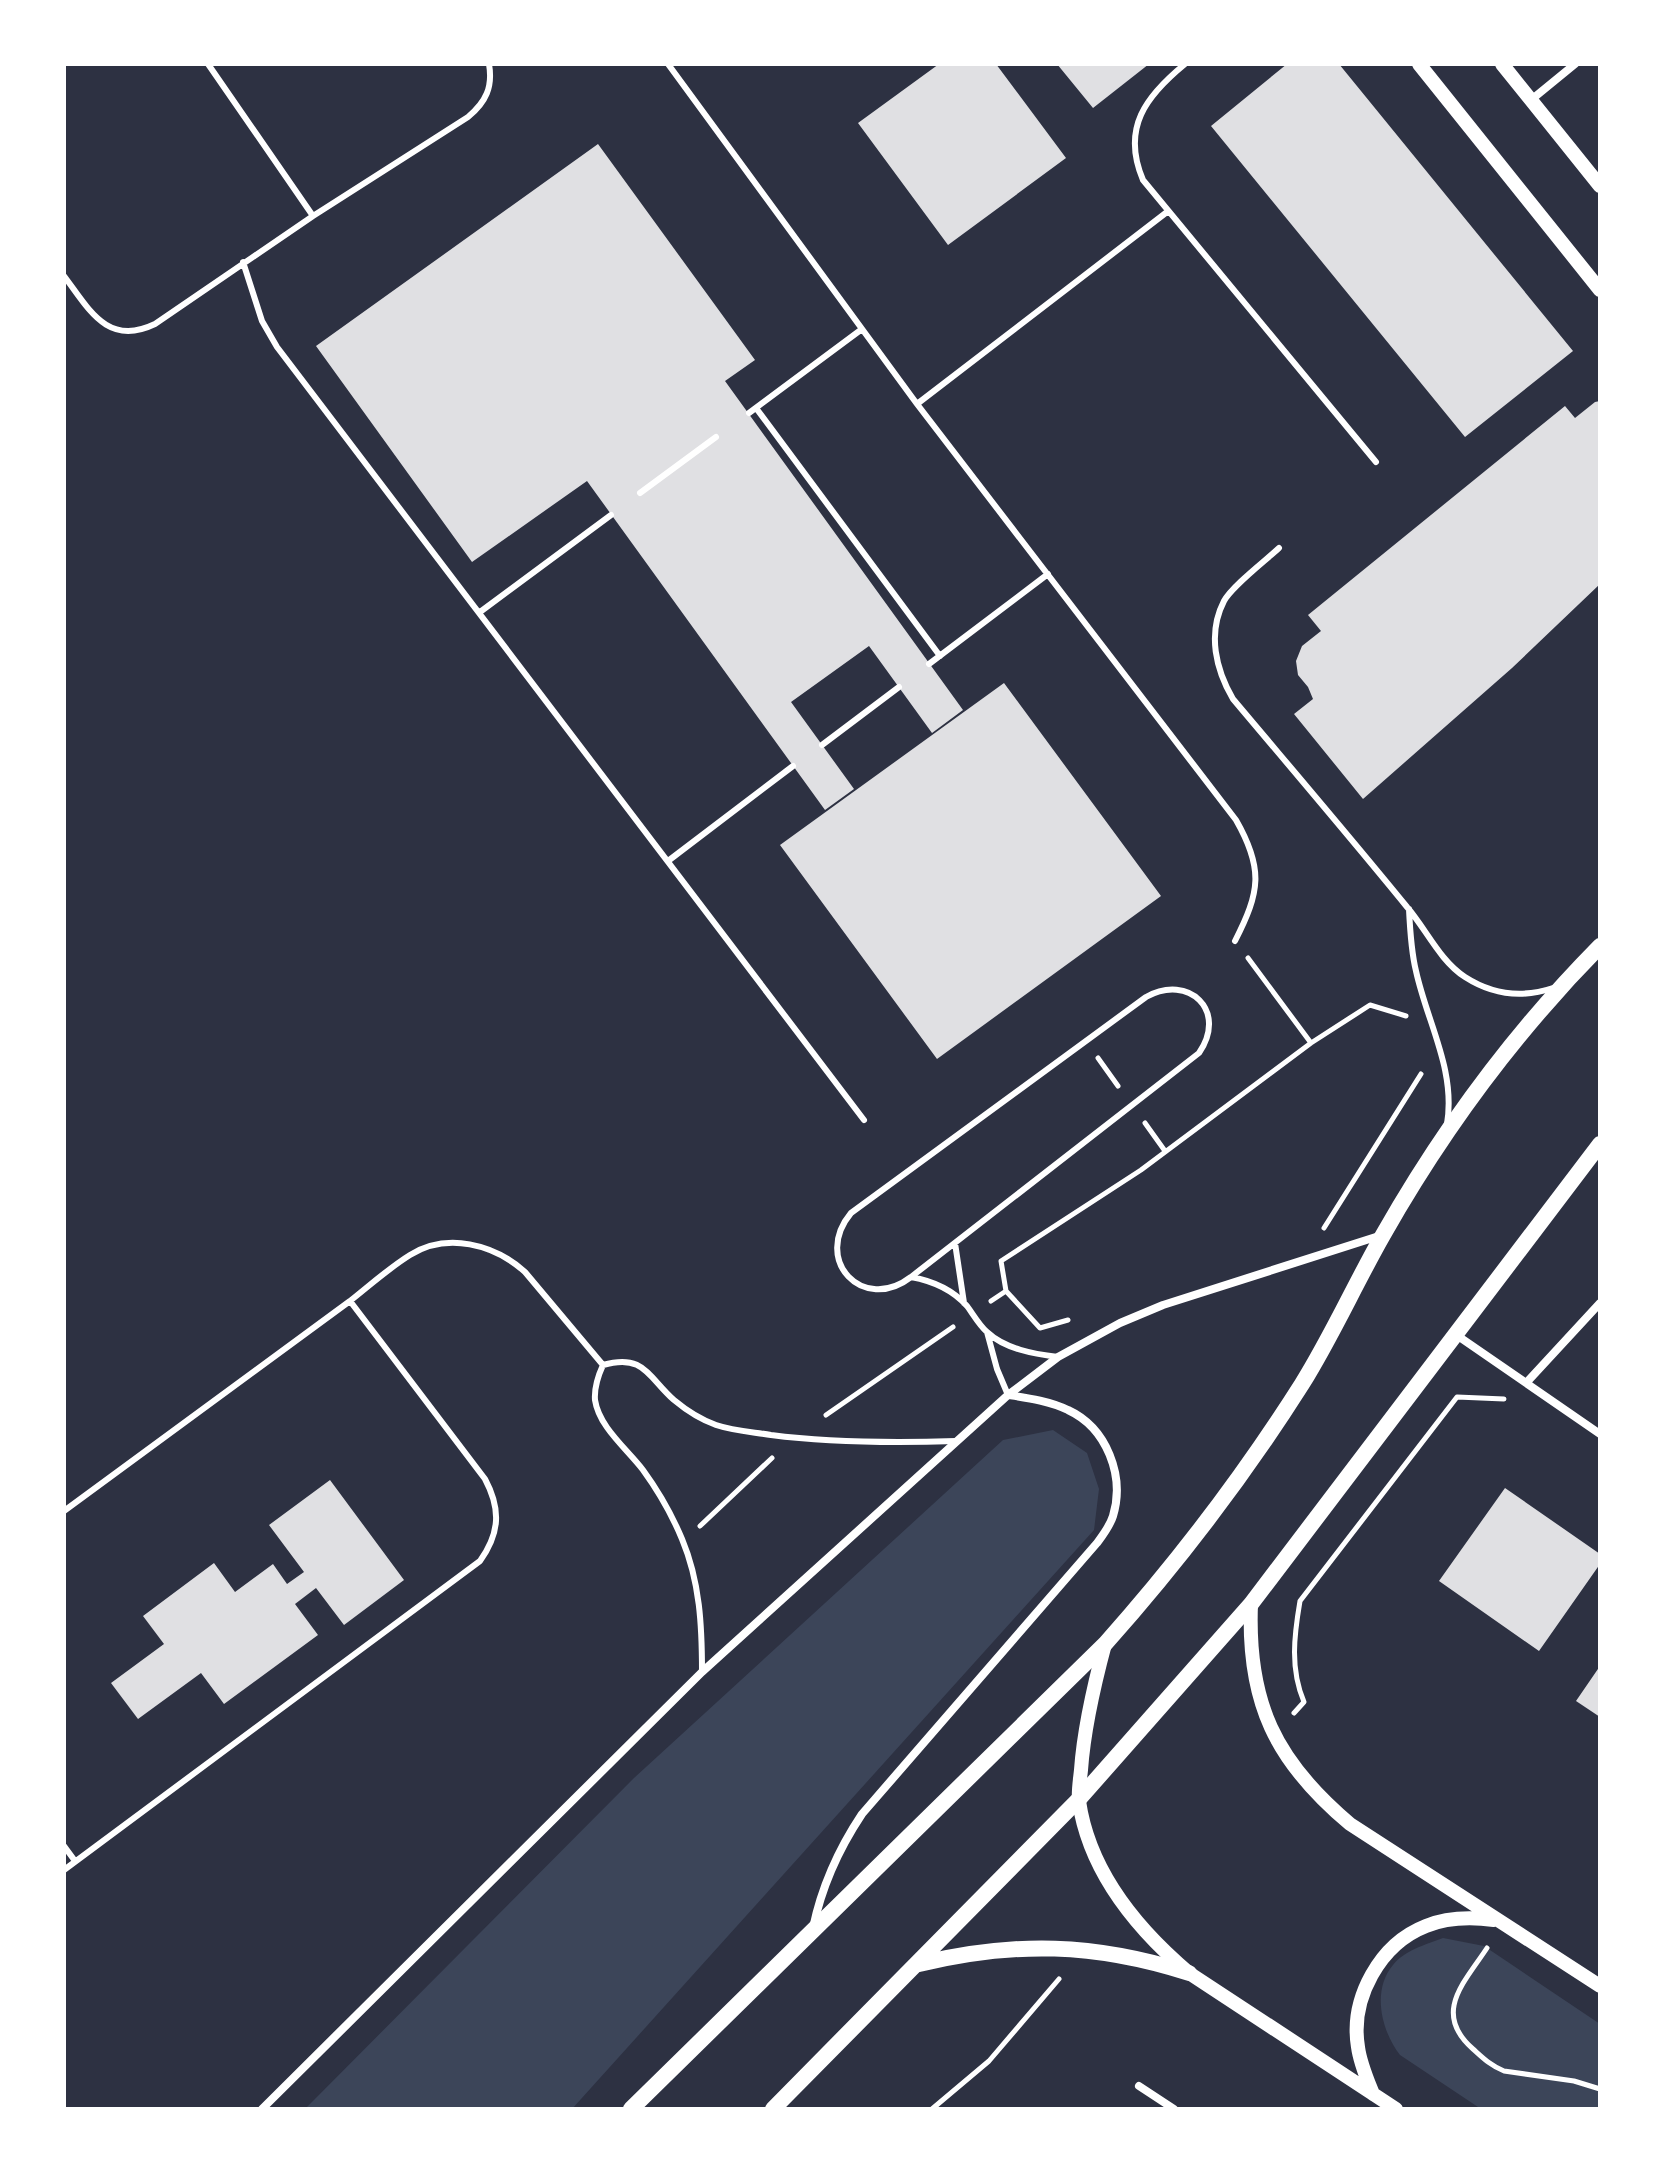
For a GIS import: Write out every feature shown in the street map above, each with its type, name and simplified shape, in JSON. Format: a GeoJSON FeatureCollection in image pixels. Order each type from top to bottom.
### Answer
{"type":"FeatureCollection","features":[{"type":"Feature","properties":{"kind":"main road"},"geometry":{"type":"LineString","coordinates":[[631,2109],[1105,1644],[1160,1582],[1211,1518],[1304,1380],[1383,1235],[1445,1133],[1560,986],[1600,946]]}},
{"type":"Feature","properties":{"kind":"main road"},"geometry":{"type":"LineString","coordinates":[[773,2109],[1079,1799],[1251,1604],[1600,1144]]}},
{"type":"Feature","properties":{"kind":"main road"},"geometry":{"type":"LineString","coordinates":[[917,1965],[1000,1949],[1085,1949],[1132,1957],[1189,1973]]}},
{"type":"Feature","properties":{"kind":"street"},"geometry":{"type":"LineString","coordinates":[[1419,64],[1600,290]]}},
{"type":"Feature","properties":{"kind":"street"},"geometry":{"type":"LineString","coordinates":[[1502,64],[1600,186]]}},
{"type":"Feature","properties":{"kind":"street"},"geometry":{"type":"LineString","coordinates":[[1531,100],[1575,64]]}},
{"type":"Feature","properties":{"kind":"street"},"geometry":{"type":"LineString","coordinates":[[262,2109],[702,1672],[1008,1395],[1058,1357],[1120,1323],[1163,1305],[1383,1235]]}},
{"type":"Feature","properties":{"kind":"street"},"geometry":{"type":"LineString","coordinates":[[1527,1382],[1600,1303]]}},
{"type":"Feature","properties":{"kind":"street"},"geometry":{"type":"LineString","coordinates":[[1454,1333],[1600,1434]]}},
{"type":"Feature","properties":{"kind":"street"},"geometry":{"type":"LineString","coordinates":[[812,1931],[827,1878],[841,1845],[862,1814],[1097,1543],[1112,1520],[1117,1500],[1117,1480],[1112,1461],[1092,1427],[1057,1405],[1008,1395]]}},
{"type":"Feature","properties":{"kind":"street"},"geometry":{"type":"LineString","coordinates":[[1251,1604],[1249,1637],[1261,1703],[1273,1734],[1319,1799],[1350,1824],[1600,1986]]}},
{"type":"Feature","properties":{"kind":"street"},"geometry":{"type":"LineString","coordinates":[[1105,1644],[1087,1720],[1079,1799],[1093,1849],[1117,1895],[1154,1941],[1189,1973],[1396,2109]]}},
{"type":"Feature","properties":{"kind":"street"},"geometry":{"type":"LineString","coordinates":[[1373,2094],[1358,2046],[1357,2021],[1371,1975],[1385,1955],[1404,1938],[1425,1926],[1449,1919],[1473,1917],[1501,1922]]}},
{"type":"Feature","properties":{"kind":"street"},"geometry":{"type":"LineString","coordinates":[[1139,2086],[1174,2109]]}},
{"type":"Feature","properties":{"kind":"lane"},"geometry":{"type":"LineString","coordinates":[[208,64],[313,216]]}},
{"type":"Feature","properties":{"kind":"lane"},"geometry":{"type":"LineString","coordinates":[[64,276],[98,321],[109,327],[132,331],[155,324],[243,262],[480,107],[488,95],[491,80],[489,64]]}},
{"type":"Feature","properties":{"kind":"lane"},"geometry":{"type":"LineString","coordinates":[[668,64],[917,404],[1236,820],[1247,839],[1257,873],[1251,910],[1235,941]]}},
{"type":"Feature","properties":{"kind":"lane"},"geometry":{"type":"LineString","coordinates":[[1185,64],[1161,83],[1149,98],[1136,131],[1137,165],[1143,180],[1376,462]]}},
{"type":"Feature","properties":{"kind":"lane"},"geometry":{"type":"LineString","coordinates":[[917,404],[1167,212]]}},
{"type":"Feature","properties":{"kind":"lane"},"geometry":{"type":"LineString","coordinates":[[243,262],[262,321],[277,347],[864,1120]]}},
{"type":"Feature","properties":{"kind":"lane"},"geometry":{"type":"LineString","coordinates":[[749,413],[862,329]]}},
{"type":"Feature","properties":{"kind":"lane"},"geometry":{"type":"LineString","coordinates":[[756,408],[940,656]]}},
{"type":"Feature","properties":{"kind":"lane"},"geometry":{"type":"LineString","coordinates":[[640,493],[716,437]]}},
{"type":"Feature","properties":{"kind":"lane"},"geometry":{"type":"LineString","coordinates":[[480,612],[611,515]]}},
{"type":"Feature","properties":{"kind":"lane"},"geometry":{"type":"LineString","coordinates":[[1279,548],[1225,599],[1215,639],[1217,662],[1233,699],[1409,909],[1449,964],[1476,984],[1497,992],[1518,995],[1540,993],[1560,986]]}},
{"type":"Feature","properties":{"kind":"lane"},"geometry":{"type":"LineString","coordinates":[[929,664],[1048,574]]}},
{"type":"Feature","properties":{"kind":"lane"},"geometry":{"type":"LineString","coordinates":[[822,745],[899,687]]}},
{"type":"Feature","properties":{"kind":"lane"},"geometry":{"type":"LineString","coordinates":[[668,861],[793,766]]}},
{"type":"Feature","properties":{"kind":"lane"},"geometry":{"type":"LineString","coordinates":[[1409,909],[1416,974],[1442,1053],[1449,1111],[1445,1133]]}},
{"type":"Feature","properties":{"kind":"lane"},"geometry":{"type":"LineString","coordinates":[[1183,989],[1203,1004],[1209,1016],[1210,1029],[1207,1042],[1199,1053],[911,1277],[888,1290],[861,1287],[850,1279],[841,1269],[836,1255],[836,1239],[841,1225],[851,1213],[1146,997],[1157,991],[1183,989]]}},
{"type":"Feature","properties":{"kind":"lane"},"geometry":{"type":"LineString","coordinates":[[64,1511],[411,1254],[445,1243],[480,1246],[505,1256],[525,1272],[603,1365]]}},
{"type":"Feature","properties":{"kind":"lane"},"geometry":{"type":"LineString","coordinates":[[955,1243],[964,1303]]}},
{"type":"Feature","properties":{"kind":"lane"},"geometry":{"type":"LineString","coordinates":[[911,1277],[940,1285],[964,1303],[987,1332],[1021,1350],[1058,1357]]}},
{"type":"Feature","properties":{"kind":"lane"},"geometry":{"type":"LineString","coordinates":[[64,1870],[467,1572],[491,1546],[498,1511],[485,1479],[350,1301]]}},
{"type":"Feature","properties":{"kind":"lane"},"geometry":{"type":"LineString","coordinates":[[987,1332],[1008,1395]]}},
{"type":"Feature","properties":{"kind":"lane"},"geometry":{"type":"LineString","coordinates":[[603,1365],[627,1361],[639,1364],[673,1399],[693,1414],[715,1424],[793,1438],[848,1442],[956,1441]]}},
{"type":"Feature","properties":{"kind":"lane"},"geometry":{"type":"LineString","coordinates":[[603,1365],[595,1389],[600,1415],[658,1493],[683,1542],[698,1598],[702,1672]]}},
{"type":"Feature","properties":{"kind":"lane"},"geometry":{"type":"LineString","coordinates":[[64,1846],[75,1861]]}},
{"type":"Feature","properties":{"kind":"path"},"geometry":{"type":"LineString","coordinates":[[1235,941],[1311,1043]]}},
{"type":"Feature","properties":{"kind":"path"},"geometry":{"type":"LineString","coordinates":[[1076,1318],[1040,1328],[1006,1291],[1001,1261],[1141,1170],[1311,1043],[1370,1005],[1407,1016],[1411,1030]]}},
{"type":"Feature","properties":{"kind":"path"},"geometry":{"type":"LineString","coordinates":[[1320,1234],[1424,1070],[1442,1053]]}},
{"type":"Feature","properties":{"kind":"path"},"geometry":{"type":"LineString","coordinates":[[683,1542],[793,1438],[1006,1291]]}},
{"type":"Feature","properties":{"kind":"path"},"geometry":{"type":"LineString","coordinates":[[1273,1734],[1304,1702],[1298,1688],[1293,1643],[1300,1601],[1457,1397],[1505,1399]]}},
{"type":"Feature","properties":{"kind":"path"},"geometry":{"type":"LineString","coordinates":[[1501,1922],[1456,1994],[1452,2016],[1461,2038],[1494,2067],[1504,2071],[1574,2081],[1600,2089]]}},
{"type":"Feature","properties":{"kind":"path"},"geometry":{"type":"LineString","coordinates":[[932,2109],[989,2061],[1085,1949]]}},
{"type":"Feature","properties":{"kind":"shaded area"},"geometry":{"type":"Polygon","coordinates":[[[1053,1430],[1087,1453],[1099,1489],[1094,1530],[572,2109],[305,2109],[634,1778],[1003,1440],[1053,1430]]]}},
{"type":"Feature","properties":{"kind":"shaded area"},"geometry":{"type":"Polygon","coordinates":[[[1443,1938],[1484,1946],[1600,2024],[1600,2109],[1481,2109],[1400,2055],[1384,2023],[1381,1999],[1386,1975],[1403,1955],[1443,1938]]]}},
{"type":"Feature","properties":{"kind":"building"},"geometry":{"type":"Polygon","coordinates":[[[939,64],[996,64],[1066,158],[948,245],[858,123],[939,64]]]}},
{"type":"Feature","properties":{"kind":"building"},"geometry":{"type":"Polygon","coordinates":[[[1057,64],[1149,64],[1093,108],[1057,64]]]}},
{"type":"Feature","properties":{"kind":"building"},"geometry":{"type":"Polygon","coordinates":[[[1287,64],[1339,64],[1573,351],[1465,437],[1211,126],[1287,64]]]}},
{"type":"Feature","properties":{"kind":"building"},"geometry":{"type":"Polygon","coordinates":[[[598,144],[755,360],[725,381],[963,710],[932,733],[869,646],[791,702],[854,789],[825,810],[587,481],[472,562],[316,346],[598,144]]]}},
{"type":"Feature","properties":{"kind":"building"},"geometry":{"type":"Polygon","coordinates":[[[1600,401],[1600,584],[1512,668],[1363,799],[1294,714],[1313,699],[1298,675],[1296,661],[1302,646],[1321,631],[1308,615],[1565,406],[1575,418],[1600,401]]]}},
{"type":"Feature","properties":{"kind":"building"},"geometry":{"type":"Polygon","coordinates":[[[1004,683],[1161,896],[937,1059],[780,845],[1004,683]]]}},
{"type":"Feature","properties":{"kind":"building"},"geometry":{"type":"Polygon","coordinates":[[[330,1480],[404,1580],[344,1625],[316,1588],[295,1604],[318,1635],[224,1704],[201,1673],[138,1719],[111,1683],[164,1644],[143,1616],[214,1563],[235,1592],[273,1564],[287,1584],[304,1572],[269,1525],[330,1480]]]}},
{"type":"Feature","properties":{"kind":"building"},"geometry":{"type":"Polygon","coordinates":[[[1505,1488],[1600,1554],[1600,1564],[1539,1651],[1439,1581],[1505,1488]]]}},
{"type":"Feature","properties":{"kind":"building"},"geometry":{"type":"Polygon","coordinates":[[[1600,1666],[1600,1717],[1576,1701],[1600,1666]]]}}]}
